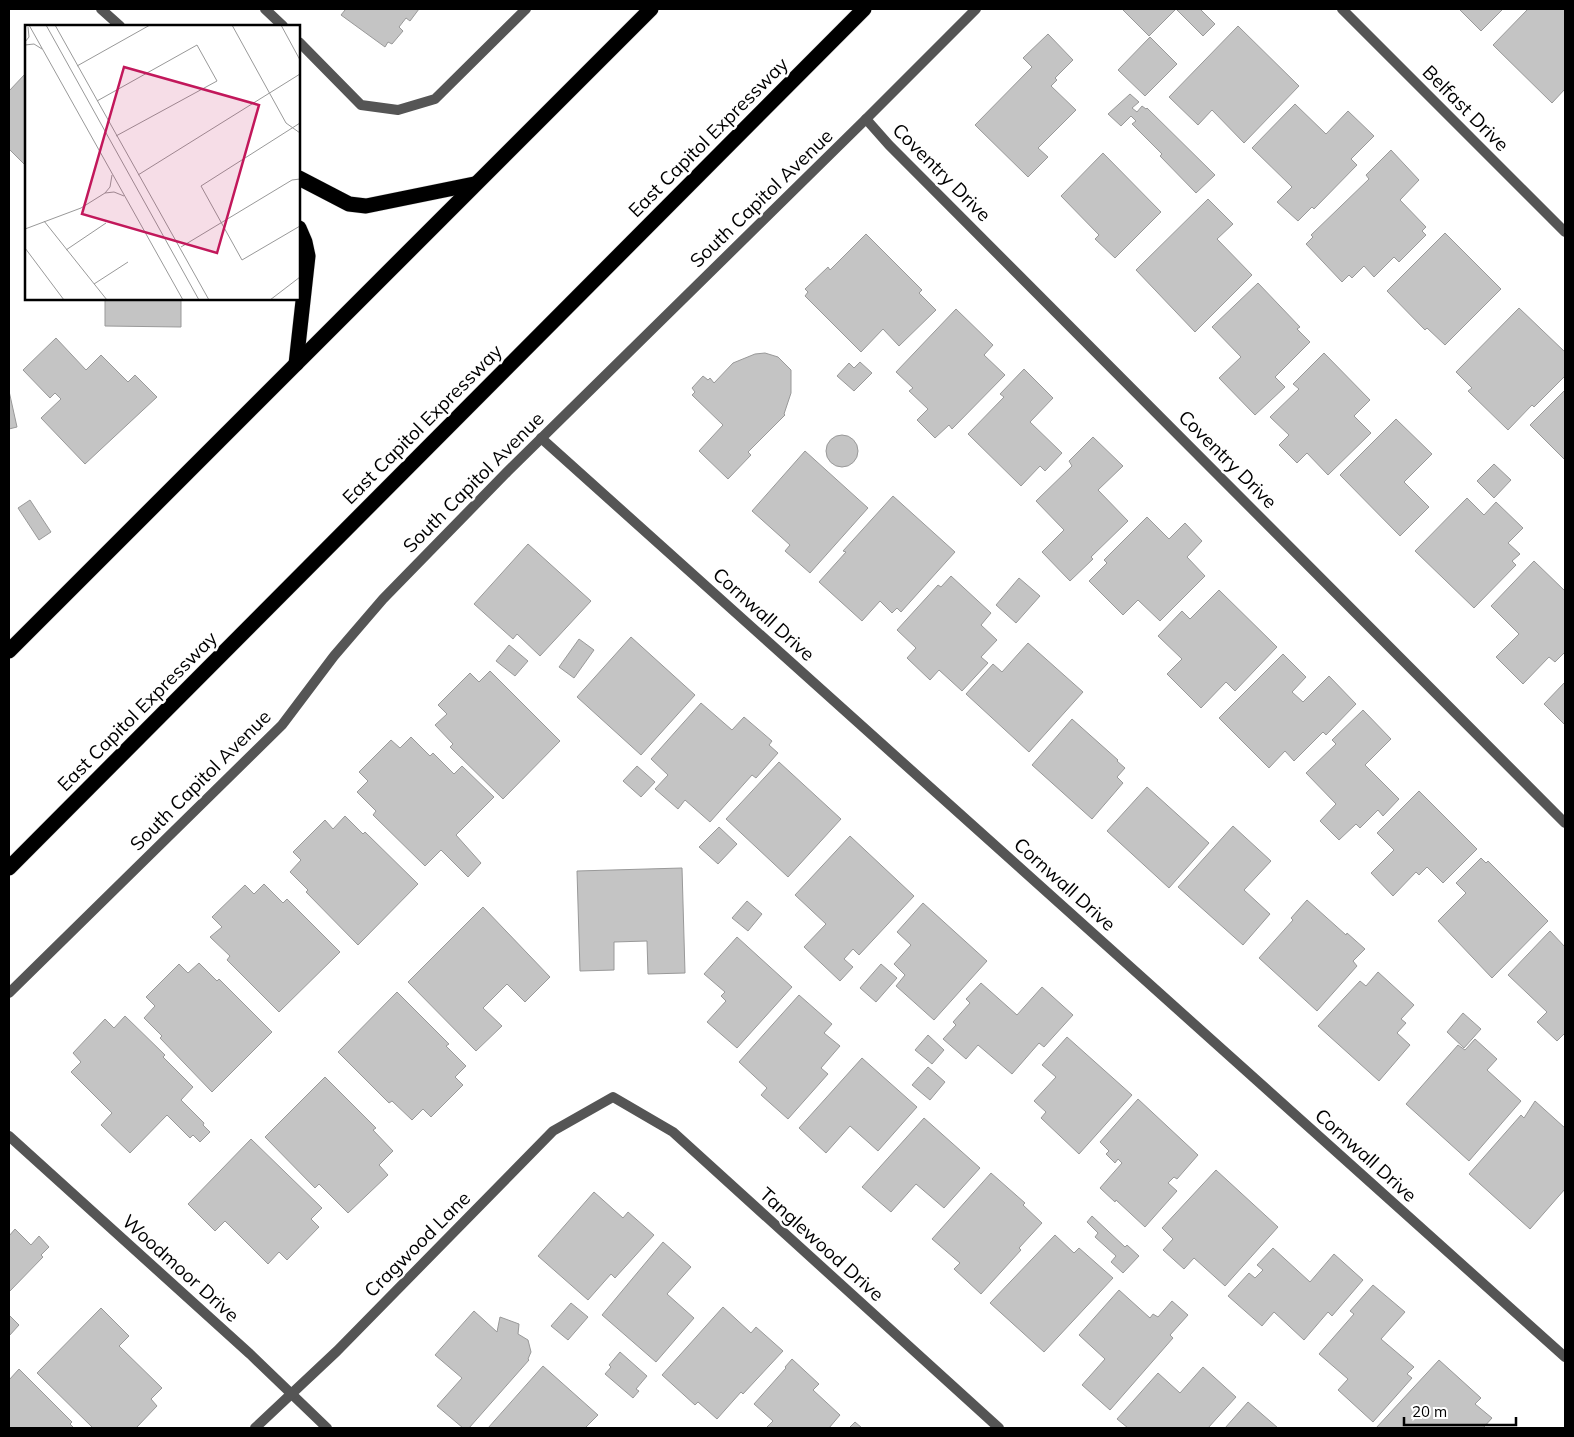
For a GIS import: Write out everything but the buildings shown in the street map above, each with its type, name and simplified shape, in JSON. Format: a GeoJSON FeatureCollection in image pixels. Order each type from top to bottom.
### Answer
{"type":"FeatureCollection","features":[{"type":"Feature","properties":{"kind":"highway"},"geometry":{"type":"LineString","coordinates":[[9,651],[651,9]]}},
{"type":"Feature","properties":{"kind":"highway","name":"East Capitol Expressway"},"geometry":{"type":"LineString","coordinates":[[9,868],[864,9]]}},
{"type":"Feature","properties":{"kind":"highway"},"geometry":{"type":"LineString","coordinates":[[300,179],[349,204],[366,206],[474,184]]}},
{"type":"Feature","properties":{"kind":"highway"},"geometry":{"type":"LineString","coordinates":[[296,364],[308,256],[300,230]]}},
{"type":"Feature","properties":{"kind":"street"},"geometry":{"type":"LineString","coordinates":[[101,9],[119,25]]}},
{"type":"Feature","properties":{"kind":"street"},"geometry":{"type":"LineString","coordinates":[[265,9],[282,25]]}},
{"type":"Feature","properties":{"kind":"street"},"geometry":{"type":"LineString","coordinates":[[300,43],[361,104],[398,110],[435,99],[526,9]]}},
{"type":"Feature","properties":{"kind":"street","name":"South Capitol Avenue"},"geometry":{"type":"LineString","coordinates":[[9,993],[282,725],[334,656],[383,599],[541,438],[976,9]]}},
{"type":"Feature","properties":{"kind":"street","name":"Belfast Drive"},"geometry":{"type":"LineString","coordinates":[[1342,9],[1565,232]]}},
{"type":"Feature","properties":{"kind":"street","name":"Coventry Drive"},"geometry":{"type":"LineString","coordinates":[[866,119],[896,152],[1565,823]]}},
{"type":"Feature","properties":{"kind":"street","name":"Cornwall Drive"},"geometry":{"type":"LineString","coordinates":[[541,438],[1565,1357]]}},
{"type":"Feature","properties":{"kind":"street","name":"Cragwood Lane"},"geometry":{"type":"LineString","coordinates":[[255,1428],[337,1350],[554,1131],[613,1097]]}},
{"type":"Feature","properties":{"kind":"street","name":"Tanglewood Drive"},"geometry":{"type":"LineString","coordinates":[[613,1097],[673,1132],[998,1428]]}},
{"type":"Feature","properties":{"kind":"street","name":"Woodmoor Drive"},"geometry":{"type":"LineString","coordinates":[[9,1136],[250,1354],[327,1428]]}}]}
